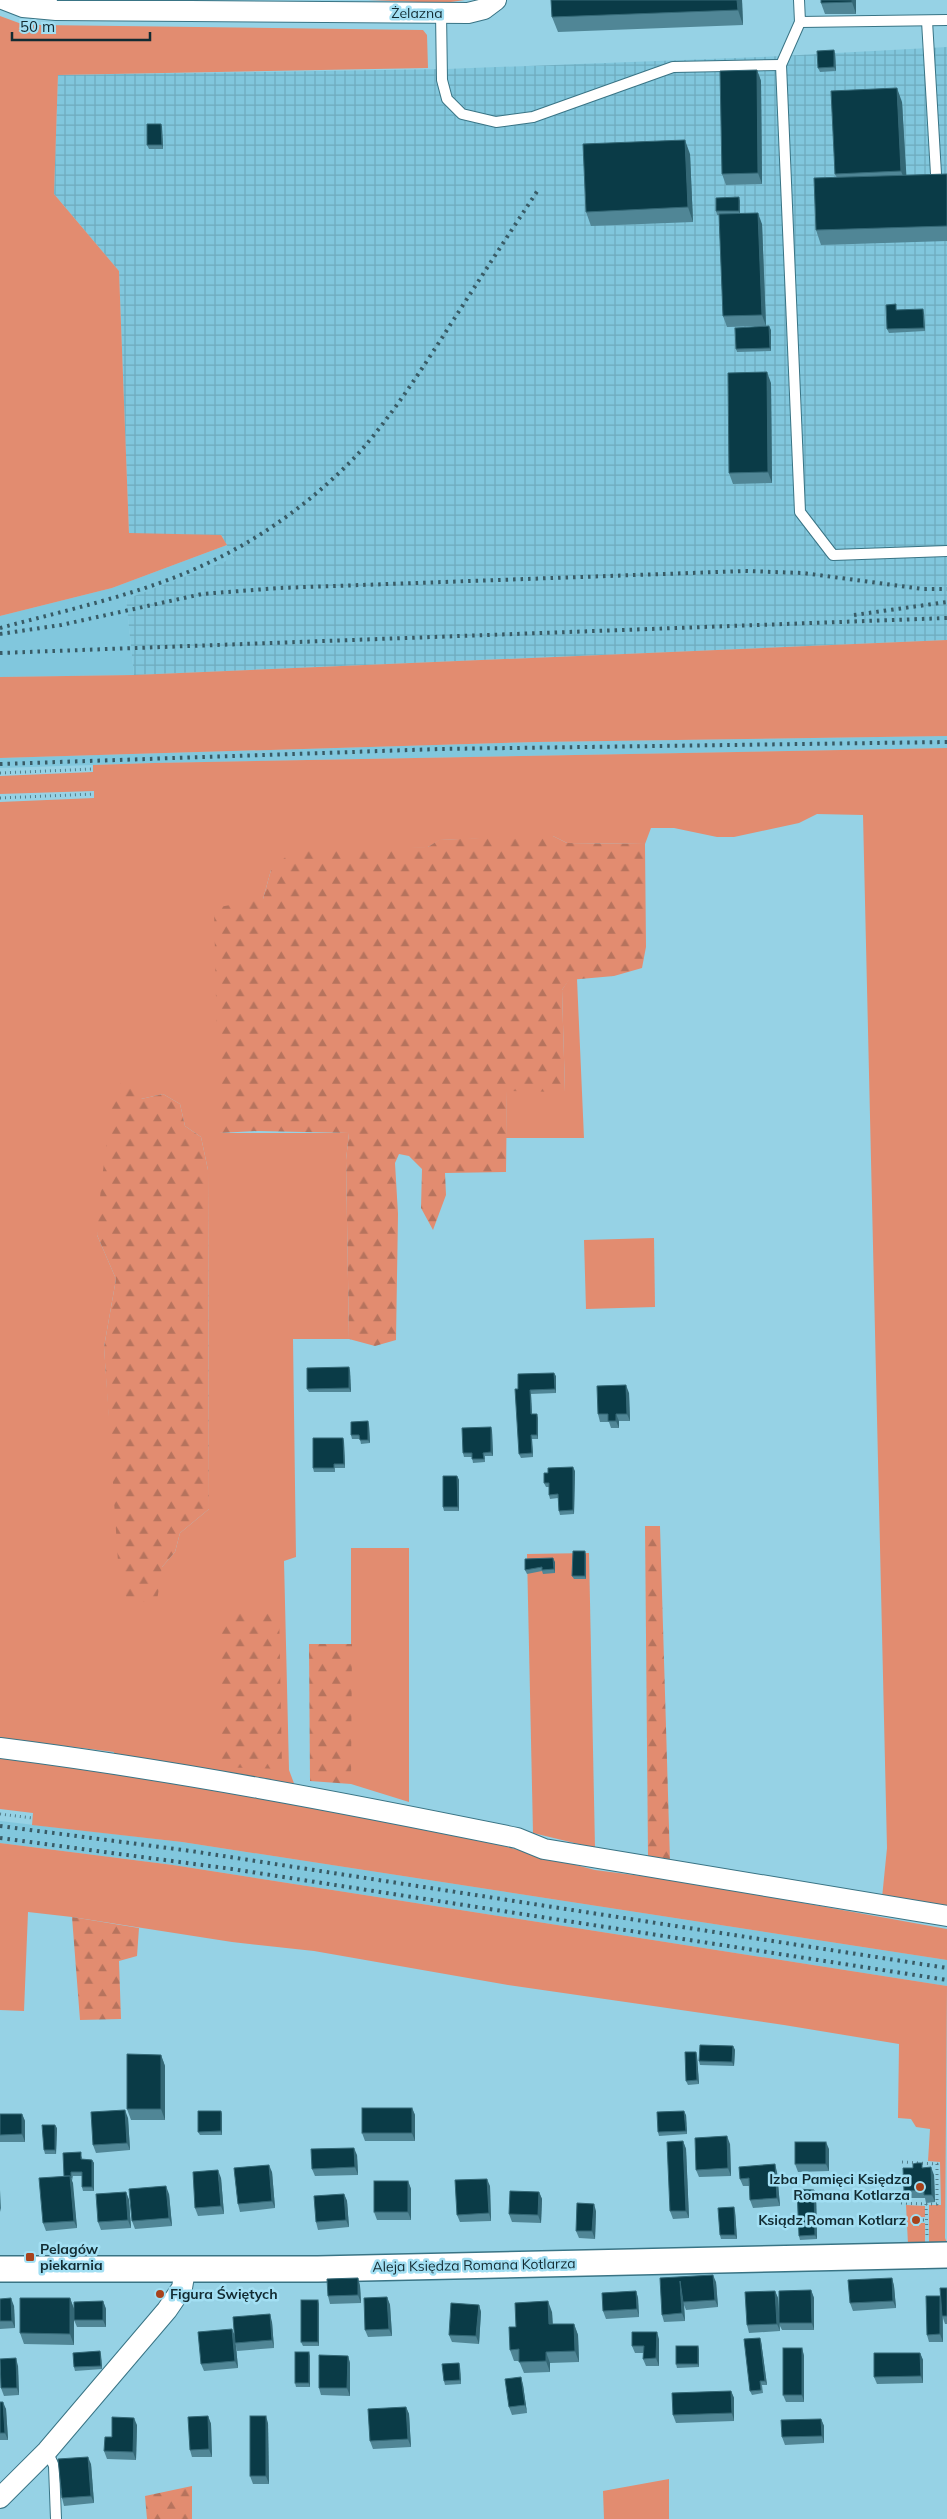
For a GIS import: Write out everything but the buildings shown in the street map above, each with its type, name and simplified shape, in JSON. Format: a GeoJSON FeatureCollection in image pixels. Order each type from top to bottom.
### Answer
{"type":"FeatureCollection","features":[{"type":"Feature","properties":{"kind":"street","name":"Żelazna"},"geometry":{"type":"LineString","coordinates":[[5,0],[23,6],[56,10],[441,13],[476,12],[484,9],[496,0]]}},
{"type":"Feature","properties":{"kind":"street"},"geometry":{"type":"LineString","coordinates":[[0,1748],[70,1757],[311,1797],[517,1838],[544,1849],[947,1916]]}},
{"type":"Feature","properties":{"kind":"street","name":"Aleja Księdza Romana Kotlarza"},"geometry":{"type":"LineString","coordinates":[[0,2269],[338,2269],[947,2255]]}},
{"type":"Feature","properties":{"kind":"street"},"geometry":{"type":"LineString","coordinates":[[0,2498],[47,2451],[167,2310],[182,2288],[185,2270]]}},
{"type":"Feature","properties":{"kind":"lane"},"geometry":{"type":"LineString","coordinates":[[799,0],[800,22],[781,65],[800,512],[833,555],[947,551]]}},
{"type":"Feature","properties":{"kind":"lane"},"geometry":{"type":"LineString","coordinates":[[441,13],[442,80],[447,99],[462,114],[496,122],[533,117],[673,67],[781,65]]}},
{"type":"Feature","properties":{"kind":"lane"},"geometry":{"type":"LineString","coordinates":[[800,22],[947,20]]}},
{"type":"Feature","properties":{"kind":"lane"},"geometry":{"type":"LineString","coordinates":[[927,21],[936,174]]}},
{"type":"Feature","properties":{"kind":"lane"},"geometry":{"type":"LineString","coordinates":[[47,2451],[54,2466],[56,2519]]}},
{"type":"Feature","properties":{"kind":"path"},"geometry":{"type":"LineString","coordinates":[[0,773],[93,769]]}},
{"type":"Feature","properties":{"kind":"path"},"geometry":{"type":"LineString","coordinates":[[0,798],[94,794]]}},
{"type":"Feature","properties":{"kind":"path"},"geometry":{"type":"LineString","coordinates":[[0,1814],[32,1818]]}},
{"type":"Feature","properties":{"kind":"path"},"geometry":{"type":"LineString","coordinates":[[902,2162],[936,2164],[937,2204],[902,2203]]}},
{"type":"Feature","properties":{"kind":"path"},"geometry":{"type":"LineString","coordinates":[[920,2162],[920,2171]]}},
{"type":"Feature","properties":{"kind":"path"},"geometry":{"type":"LineString","coordinates":[[926,2204],[927,2237]]}},
{"type":"Feature","properties":{"kind":"path"},"geometry":{"type":"LineString","coordinates":[[918,2220],[926,2220]]}},
{"type":"Feature","properties":{"kind":"shaded area"},"geometry":{"type":"Polygon","coordinates":[[[947,47],[947,640],[134,675],[126,599],[234,558],[221,535],[129,534],[119,271],[54,194],[58,75],[446,69],[761,57],[947,47]]]}},
{"type":"Feature","properties":{"kind":"shaded area"},"geometry":{"type":"Polygon","coordinates":[[[227,545],[234,559],[126,599],[134,675],[0,677],[0,616],[112,588],[227,545]]]}},
{"type":"Feature","properties":{"kind":"shaded area"},"geometry":{"type":"Polygon","coordinates":[[[947,736],[947,748],[153,763],[0,768],[0,758],[537,742],[947,736]]]}},
{"type":"Feature","properties":{"kind":"shaded area"},"geometry":{"type":"Polygon","coordinates":[[[0,1821],[182,1842],[947,1960],[947,1986],[173,1865],[0,1843],[0,1821]]]}},
{"type":"Feature","properties":{"kind":"green space"},"geometry":{"type":"Polygon","coordinates":[[[368,0],[465,0],[444,3],[368,0]]]}},
{"type":"Feature","properties":{"kind":"green space"},"geometry":{"type":"Polygon","coordinates":[[[0,16],[19,23],[41,25],[423,30],[427,35],[428,68],[58,75],[54,194],[119,271],[129,533],[221,535],[227,545],[112,588],[0,616],[0,16]]]}},
{"type":"Feature","properties":{"kind":"green space"},"geometry":{"type":"Polygon","coordinates":[[[947,640],[947,736],[537,742],[0,758],[0,677],[134,675],[947,640]]]}},
{"type":"Feature","properties":{"kind":"green space"},"geometry":{"type":"Polygon","coordinates":[[[947,748],[947,1910],[882,1898],[887,1848],[863,815],[817,814],[799,823],[734,837],[717,837],[674,828],[651,828],[645,844],[567,843],[553,836],[440,840],[428,847],[394,849],[271,870],[263,899],[219,1133],[349,1133],[346,1160],[349,1339],[293,1339],[296,1557],[284,1561],[289,1770],[295,1786],[114,1757],[114,1752],[0,1738],[0,802],[94,798],[94,791],[0,794],[0,776],[93,772],[93,765],[947,748]],[[163,1094],[141,1099],[97,1235],[116,1279],[104,1347],[109,1416],[162,1567],[175,1552],[180,1533],[209,1509],[208,1170],[201,1137],[185,1126],[180,1104],[163,1094]]]}},
{"type":"Feature","properties":{"kind":"green space"},"geometry":{"type":"Polygon","coordinates":[[[553,836],[567,843],[645,844],[646,947],[642,968],[614,976],[569,980],[562,990],[565,1092],[507,1091],[506,1172],[445,1173],[446,1195],[433,1230],[421,1208],[422,1169],[409,1156],[399,1154],[395,1163],[398,1214],[396,1340],[375,1346],[349,1339],[346,1160],[349,1133],[258,1131],[219,1133],[214,908],[263,899],[271,870],[290,853],[321,848],[428,847],[439,840],[553,836]]]}},
{"type":"Feature","properties":{"kind":"green space"},"geometry":{"type":"Polygon","coordinates":[[[569,979],[577,979],[584,1138],[506,1138],[507,1091],[565,1091],[562,990],[569,979]]]}},
{"type":"Feature","properties":{"kind":"green space"},"geometry":{"type":"Polygon","coordinates":[[[131,1077],[141,1099],[163,1094],[180,1104],[185,1126],[201,1137],[208,1170],[209,1509],[180,1533],[175,1552],[162,1567],[157,1601],[128,1602],[119,1577],[104,1347],[116,1279],[97,1235],[101,1186],[114,1088],[131,1077]]]}},
{"type":"Feature","properties":{"kind":"green space"},"geometry":{"type":"Polygon","coordinates":[[[654,1238],[655,1307],[586,1309],[584,1240],[654,1238]]]}},
{"type":"Feature","properties":{"kind":"green space"},"geometry":{"type":"Polygon","coordinates":[[[645,1526],[660,1526],[670,1861],[648,1857],[645,1526]]]}},
{"type":"Feature","properties":{"kind":"green space"},"geometry":{"type":"Polygon","coordinates":[[[351,1548],[409,1548],[409,1802],[351,1784],[351,1548]]]}},
{"type":"Feature","properties":{"kind":"green space"},"geometry":{"type":"Polygon","coordinates":[[[589,1553],[595,1848],[533,1833],[527,1554],[589,1553]]]}},
{"type":"Feature","properties":{"kind":"green space"},"geometry":{"type":"Polygon","coordinates":[[[219,1610],[279,1610],[282,1769],[220,1767],[219,1610]]]}},
{"type":"Feature","properties":{"kind":"green space"},"geometry":{"type":"Polygon","coordinates":[[[309,1644],[352,1644],[351,1784],[310,1781],[309,1644]]]}},
{"type":"Feature","properties":{"kind":"green space"},"geometry":{"type":"Polygon","coordinates":[[[0,1757],[227,1791],[458,1834],[595,1870],[681,1881],[947,1929],[947,1960],[182,1842],[32,1825],[33,1813],[0,1809],[0,1757]]]}},
{"type":"Feature","properties":{"kind":"green space"},"geometry":{"type":"Polygon","coordinates":[[[0,1843],[173,1865],[947,1986],[945,2238],[947,2243],[929,2243],[929,2205],[941,2205],[940,2162],[928,2161],[930,2129],[916,2127],[911,2119],[898,2118],[899,2044],[784,2025],[508,1985],[314,1951],[232,1942],[28,1912],[24,2011],[0,2010],[0,1843]]]}},
{"type":"Feature","properties":{"kind":"green space"},"geometry":{"type":"Polygon","coordinates":[[[72,1917],[139,1928],[137,1956],[119,1961],[121,2019],[80,2020],[72,1917]]]}},
{"type":"Feature","properties":{"kind":"green space"},"geometry":{"type":"Polygon","coordinates":[[[906,2205],[925,2206],[925,2217],[913,2217],[913,2226],[925,2223],[925,2244],[908,2244],[906,2205]]]}},
{"type":"Feature","properties":{"kind":"green space"},"geometry":{"type":"Polygon","coordinates":[[[669,2479],[669,2519],[604,2519],[603,2491],[669,2479]]]}},
{"type":"Feature","properties":{"kind":"green space"},"geometry":{"type":"Polygon","coordinates":[[[192,2486],[192,2519],[147,2519],[145,2496],[192,2486]]]}},
{"type":"Feature","properties":{"kind":"railway"},"geometry":{"type":"LineString","coordinates":[[0,628],[106,600],[183,574],[229,553],[269,529],[306,502],[357,455],[393,410],[538,190]]}},
{"type":"Feature","properties":{"kind":"railway"},"geometry":{"type":"LineString","coordinates":[[0,634],[61,625],[202,594],[279,588],[745,571],[803,573],[923,589],[947,589]]}},
{"type":"Feature","properties":{"kind":"railway"},"geometry":{"type":"LineString","coordinates":[[854,615],[947,602]]}},
{"type":"Feature","properties":{"kind":"railway"},"geometry":{"type":"LineString","coordinates":[[0,653],[947,618]]}},
{"type":"Feature","properties":{"kind":"railway"},"geometry":{"type":"LineString","coordinates":[[0,764],[439,749],[947,742]]}},
{"type":"Feature","properties":{"kind":"railway"},"geometry":{"type":"LineString","coordinates":[[0,1826],[191,1851],[947,1968]]}},
{"type":"Feature","properties":{"kind":"railway"},"geometry":{"type":"LineString","coordinates":[[0,1838],[232,1869],[947,1980]]}},
{"type":"Feature","properties":{"kind":"place","name":"Izba Pamięci Księdza Romana Kotlarza"},"geometry":{"type":"Point","coordinates":[920,2187]}},
{"type":"Feature","properties":{"kind":"place","name":"Ksiądz Roman Kotlarz"},"geometry":{"type":"Point","coordinates":[916,2220]}},
{"type":"Feature","properties":{"kind":"place","name":"Pelagów piekarnia"},"geometry":{"type":"Point","coordinates":[30,2257]}},
{"type":"Feature","properties":{"kind":"place","name":"Figura Świętych"},"geometry":{"type":"Point","coordinates":[160,2294]}}]}
